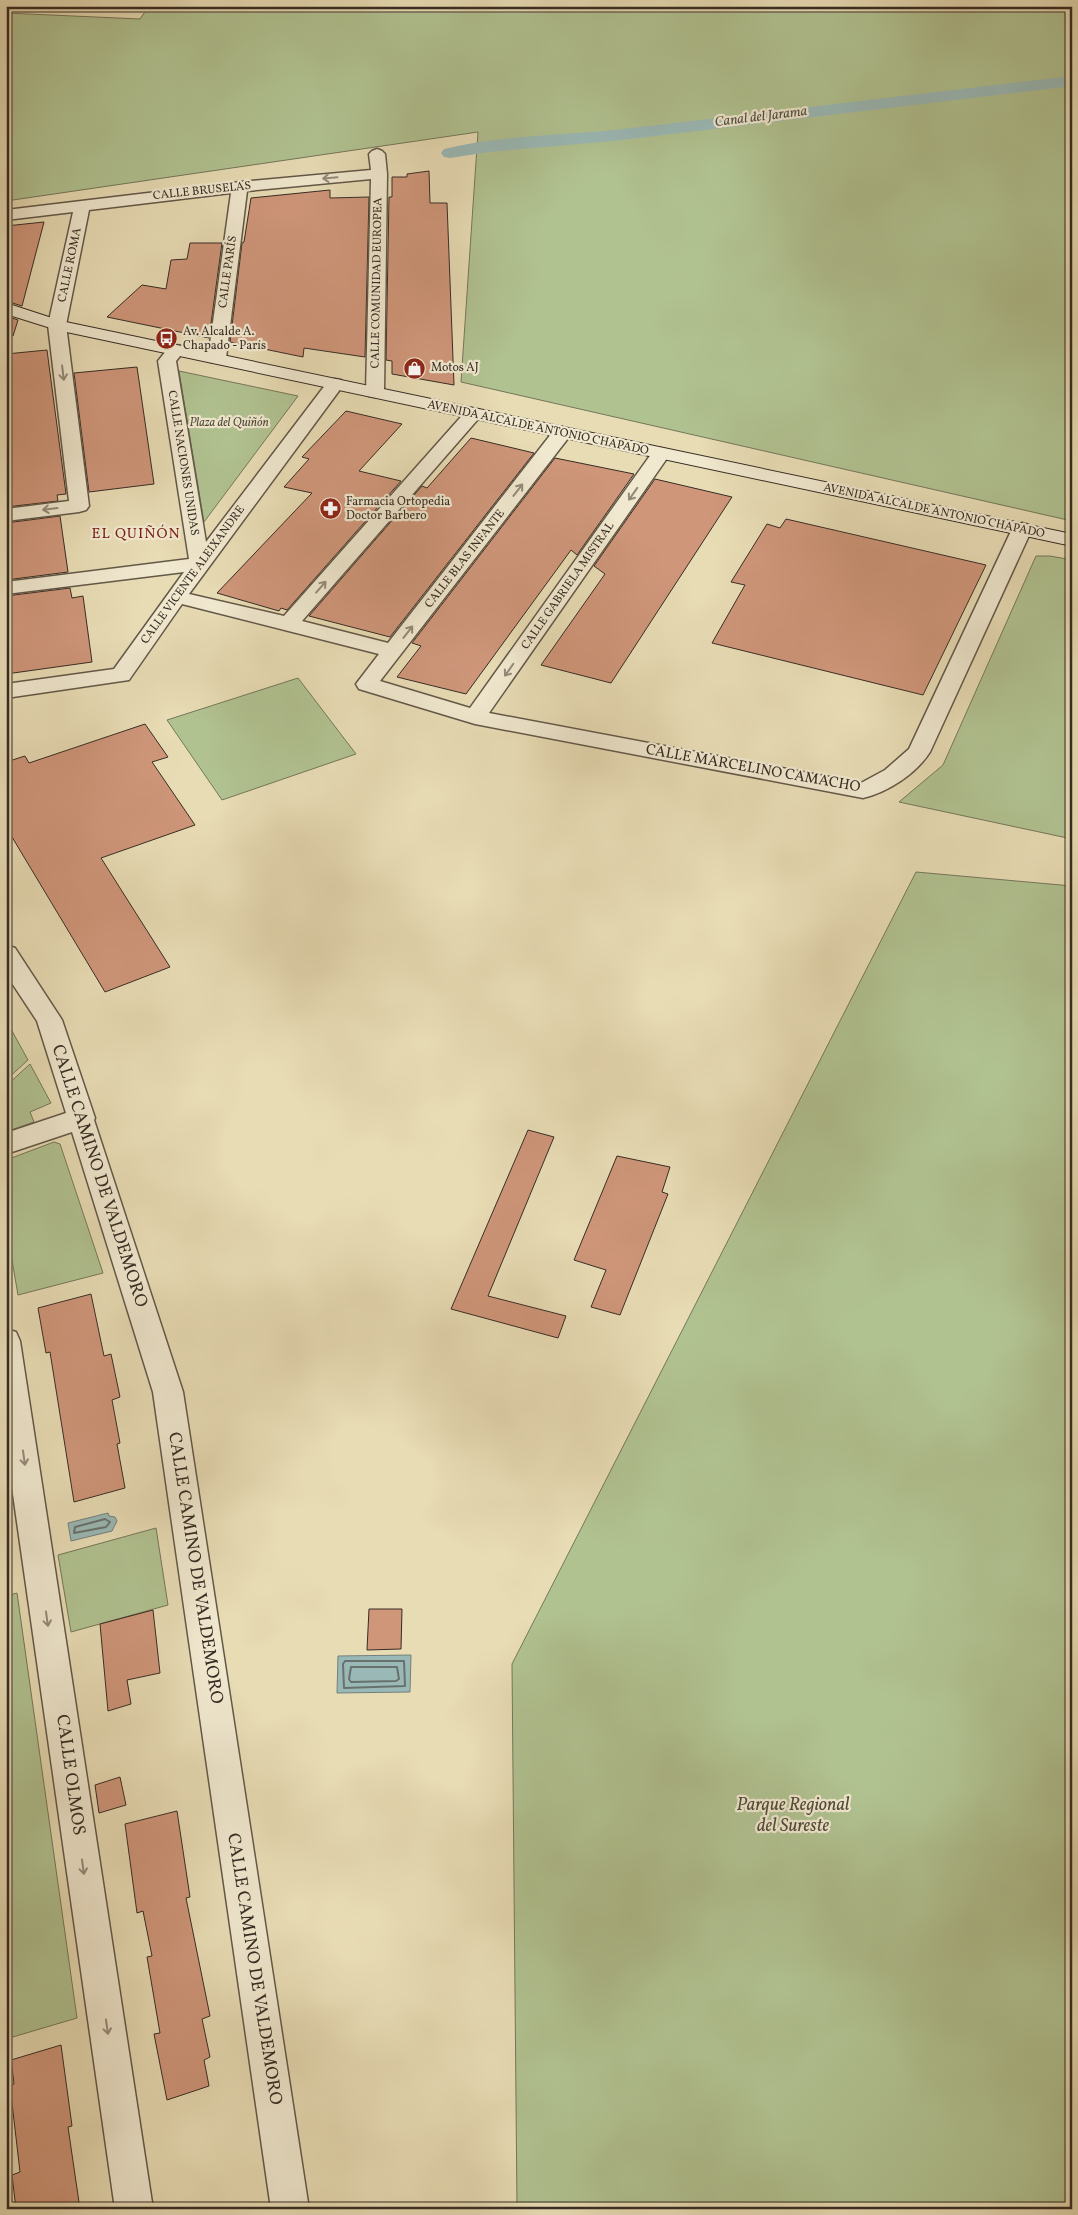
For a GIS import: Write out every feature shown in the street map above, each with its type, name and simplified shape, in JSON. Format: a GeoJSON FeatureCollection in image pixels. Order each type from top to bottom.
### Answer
{"type":"FeatureCollection","features":[{"type":"Feature","properties":{"kind":"main road","name":"AVENIDA ALCALDE ANTONIO CHAPADO"},"geometry":{"type":"LineString","coordinates":[[6,308],[57,325],[1072,540]]}},
{"type":"Feature","properties":{"kind":"street"},"geometry":{"type":"LineString","coordinates":[[377,154],[379,174]]}},
{"type":"Feature","properties":{"kind":"street","name":"CALLE BRUSELAS"},"geometry":{"type":"LineString","coordinates":[[6,214],[240,187],[379,174]]}},
{"type":"Feature","properties":{"kind":"street","name":"CALLE COMUNIDAD EUROPEA"},"geometry":{"type":"LineString","coordinates":[[375,392],[379,174]]}},
{"type":"Feature","properties":{"kind":"street","name":"CALLE PARÍS"},"geometry":{"type":"LineString","coordinates":[[217,358],[240,187]]}},
{"type":"Feature","properties":{"kind":"street","name":"CALLE ROMA"},"geometry":{"type":"LineString","coordinates":[[6,515],[79,506],[57,325],[82,205]]}},
{"type":"Feature","properties":{"kind":"street","name":"CALLE NACIONES UNIDAS"},"geometry":{"type":"LineString","coordinates":[[176,350],[167,361],[200,564]]}},
{"type":"Feature","properties":{"kind":"street","name":"CALLE VICENTE ALEIXANDRE"},"geometry":{"type":"LineString","coordinates":[[6,691],[121,675],[200,564],[335,384]]}},
{"type":"Feature","properties":{"kind":"street"},"geometry":{"type":"LineString","coordinates":[[289,624],[473,414]]}},
{"type":"Feature","properties":{"kind":"street","name":"CALLE BLAS INFANTE"},"geometry":{"type":"LineString","coordinates":[[367,684],[562,433]]}},
{"type":"Feature","properties":{"kind":"street","name":"CALLE GABRIELA MISTRAL"},"geometry":{"type":"LineString","coordinates":[[475,717],[661,454]]}},
{"type":"Feature","properties":{"kind":"street","name":"CALLE MARCELINO CAMACHO"},"geometry":{"type":"LineString","coordinates":[[367,684],[475,717],[863,791],[879,786],[919,752],[1022,529]]}},
{"type":"Feature","properties":{"kind":"street"},"geometry":{"type":"LineString","coordinates":[[6,588],[200,564]]}},
{"type":"Feature","properties":{"kind":"street"},"geometry":{"type":"LineString","coordinates":[[176,597],[393,650]]}},
{"type":"Feature","properties":{"kind":"street","name":"CALLE CAMINO DE VALDEMORO"},"geometry":{"type":"LineString","coordinates":[[6,954],[49,1020],[82,1118],[168,1392],[290,2209]]}},
{"type":"Feature","properties":{"kind":"street"},"geometry":{"type":"LineString","coordinates":[[6,1144],[82,1118]]}},
{"type":"Feature","properties":{"kind":"street","name":"CALLE OLMOS"},"geometry":{"type":"LineString","coordinates":[[6,1341],[134,2209]]}},
{"type":"Feature","properties":{"kind":"green space"},"geometry":{"type":"Polygon","coordinates":[[[149,6],[1072,6],[1072,521],[461,382],[478,132],[6,201],[6,13],[140,19],[149,6]]]}},
{"type":"Feature","properties":{"kind":"green space","name":"Plaza del Quiñón"},"geometry":{"type":"Polygon","coordinates":[[[179,371],[298,396],[204,522],[179,371]]]}},
{"type":"Feature","properties":{"kind":"green space"},"geometry":{"type":"Polygon","coordinates":[[[1036,556],[1050,556],[1072,560],[1072,839],[899,802],[943,765],[1036,556]]]}},
{"type":"Feature","properties":{"kind":"green space"},"geometry":{"type":"Polygon","coordinates":[[[298,678],[356,754],[222,800],[167,720],[298,678]]]}},
{"type":"Feature","properties":{"kind":"green space","name":"Parque Regional del Sureste"},"geometry":{"type":"Polygon","coordinates":[[[916,872],[1072,886],[1072,2209],[517,2209],[512,1664],[916,872]]]}},
{"type":"Feature","properties":{"kind":"green space"},"geometry":{"type":"Polygon","coordinates":[[[6,1020],[28,1060],[6,1080],[6,1020]]]}},
{"type":"Feature","properties":{"kind":"green space"},"geometry":{"type":"Polygon","coordinates":[[[30,1064],[51,1103],[30,1112],[34,1122],[6,1132],[6,1086],[30,1064]]]}},
{"type":"Feature","properties":{"kind":"green space"},"geometry":{"type":"Polygon","coordinates":[[[54,1142],[60,1144],[103,1273],[18,1295],[6,1225],[6,1160],[54,1142]]]}},
{"type":"Feature","properties":{"kind":"green space"},"geometry":{"type":"Polygon","coordinates":[[[156,1528],[168,1605],[71,1632],[58,1555],[156,1528]]]}},
{"type":"Feature","properties":{"kind":"green space"},"geometry":{"type":"Polygon","coordinates":[[[17,1593],[77,2018],[6,2039],[6,1596],[17,1593]]]}},
{"type":"Feature","properties":{"kind":"water"},"geometry":{"type":"Polygon","coordinates":[[[108,1513],[109,1516],[115,1517],[117,1521],[112,1531],[71,1541],[68,1523],[108,1513]]]}},
{"type":"Feature","properties":{"kind":"water"},"geometry":{"type":"Polygon","coordinates":[[[411,1655],[410,1692],[337,1693],[338,1656],[411,1655]]]}},
{"type":"Feature","properties":{"kind":"building"},"geometry":{"type":"Polygon","coordinates":[[[429,171],[430,203],[447,203],[454,385],[392,374],[392,361],[386,360],[389,197],[392,197],[392,177],[407,177],[407,174],[429,171]]]}},
{"type":"Feature","properties":{"kind":"building"},"geometry":{"type":"Polygon","coordinates":[[[330,190],[330,198],[369,197],[365,357],[304,348],[303,357],[230,342],[242,243],[244,242],[251,198],[330,190]]]}},
{"type":"Feature","properties":{"kind":"building"},"geometry":{"type":"Polygon","coordinates":[[[44,222],[22,306],[6,301],[6,226],[44,222]]]}},
{"type":"Feature","properties":{"kind":"building"},"geometry":{"type":"Polygon","coordinates":[[[190,243],[222,243],[209,338],[107,317],[142,285],[166,289],[171,260],[187,259],[190,243]]]}},
{"type":"Feature","properties":{"kind":"building"},"geometry":{"type":"Polygon","coordinates":[[[6,316],[18,320],[13,336],[6,335],[6,316]]]}},
{"type":"Feature","properties":{"kind":"building"},"geometry":{"type":"Polygon","coordinates":[[[47,350],[66,494],[57,495],[58,501],[6,507],[6,354],[47,350]]]}},
{"type":"Feature","properties":{"kind":"building"},"geometry":{"type":"Polygon","coordinates":[[[137,367],[154,484],[89,492],[74,373],[137,367]]]}},
{"type":"Feature","properties":{"kind":"building"},"geometry":{"type":"Polygon","coordinates":[[[346,411],[402,424],[359,471],[401,481],[287,610],[281,608],[279,611],[217,593],[312,493],[284,487],[309,459],[302,457],[346,411]]]}},
{"type":"Feature","properties":{"kind":"building"},"geometry":{"type":"Polygon","coordinates":[[[471,438],[534,453],[390,637],[309,616],[422,486],[427,488],[471,438]]]}},
{"type":"Feature","properties":{"kind":"building"},"geometry":{"type":"Polygon","coordinates":[[[555,458],[634,474],[577,555],[571,550],[466,694],[397,677],[421,646],[412,643],[555,458]]]}},
{"type":"Feature","properties":{"kind":"building"},"geometry":{"type":"Polygon","coordinates":[[[655,479],[732,497],[611,683],[541,665],[605,574],[594,566],[655,479]]]}},
{"type":"Feature","properties":{"kind":"building"},"geometry":{"type":"Polygon","coordinates":[[[60,516],[68,572],[6,580],[6,523],[60,516]]]}},
{"type":"Feature","properties":{"kind":"building"},"geometry":{"type":"Polygon","coordinates":[[[786,519],[986,565],[923,695],[712,643],[745,585],[731,582],[767,524],[780,528],[786,519]]]}},
{"type":"Feature","properties":{"kind":"building"},"geometry":{"type":"Polygon","coordinates":[[[70,588],[72,598],[83,596],[92,662],[6,674],[6,596],[70,588]]]}},
{"type":"Feature","properties":{"kind":"building"},"geometry":{"type":"Polygon","coordinates":[[[145,724],[168,757],[152,762],[195,825],[101,858],[170,967],[105,992],[6,827],[6,762],[25,756],[29,763],[145,724]]]}},
{"type":"Feature","properties":{"kind":"building"},"geometry":{"type":"Polygon","coordinates":[[[528,1130],[554,1137],[488,1296],[566,1316],[558,1338],[451,1309],[528,1130]]]}},
{"type":"Feature","properties":{"kind":"building"},"geometry":{"type":"Polygon","coordinates":[[[617,1156],[670,1167],[662,1192],[668,1194],[620,1315],[591,1307],[606,1270],[574,1260],[617,1156]]]}},
{"type":"Feature","properties":{"kind":"building"},"geometry":{"type":"Polygon","coordinates":[[[91,1294],[104,1356],[111,1354],[120,1397],[112,1400],[120,1443],[117,1444],[125,1488],[74,1502],[50,1352],[46,1353],[38,1308],[91,1294]]]}},
{"type":"Feature","properties":{"kind":"building"},"geometry":{"type":"Polygon","coordinates":[[[369,1609],[402,1609],[401,1649],[367,1650],[369,1609]]]}},
{"type":"Feature","properties":{"kind":"building"},"geometry":{"type":"Polygon","coordinates":[[[153,1610],[160,1673],[127,1680],[131,1704],[108,1711],[100,1624],[153,1610]]]}},
{"type":"Feature","properties":{"kind":"building"},"geometry":{"type":"Polygon","coordinates":[[[120,1777],[126,1805],[99,1813],[95,1785],[120,1777]]]}},
{"type":"Feature","properties":{"kind":"building"},"geometry":{"type":"Polygon","coordinates":[[[177,1811],[190,1897],[186,1898],[210,2016],[202,2019],[210,2057],[204,2060],[209,2086],[167,2100],[154,2034],[160,2033],[147,1957],[152,1956],[143,1911],[137,1913],[125,1824],[177,1811]]]}},
{"type":"Feature","properties":{"kind":"building"},"geometry":{"type":"Polygon","coordinates":[[[61,2045],[72,2126],[68,2127],[80,2209],[16,2209],[12,2175],[20,2172],[10,2086],[14,2084],[11,2060],[61,2045]]]}},
{"type":"Feature","properties":{"kind":"waterway","name":"Canal del Jarama"},"geometry":{"type":"LineString","coordinates":[[450,153],[489,147],[613,136],[1072,81]]}},
{"type":"Feature","properties":{"kind":"place","name":"Av. Alcalde A. Chapado - París"},"geometry":{"type":"Point","coordinates":[167,339]}},
{"type":"Feature","properties":{"kind":"place","name":"Motos AJ"},"geometry":{"type":"Point","coordinates":[415,368]}},
{"type":"Feature","properties":{"kind":"place","name":"Farmacia Ortopedia Doctor Barbero"},"geometry":{"type":"Point","coordinates":[330,509]}},
{"type":"Feature","properties":{"kind":"district","name":"EL QUIÑÓN"},"geometry":{"type":"Point","coordinates":[136,534]}}]}
